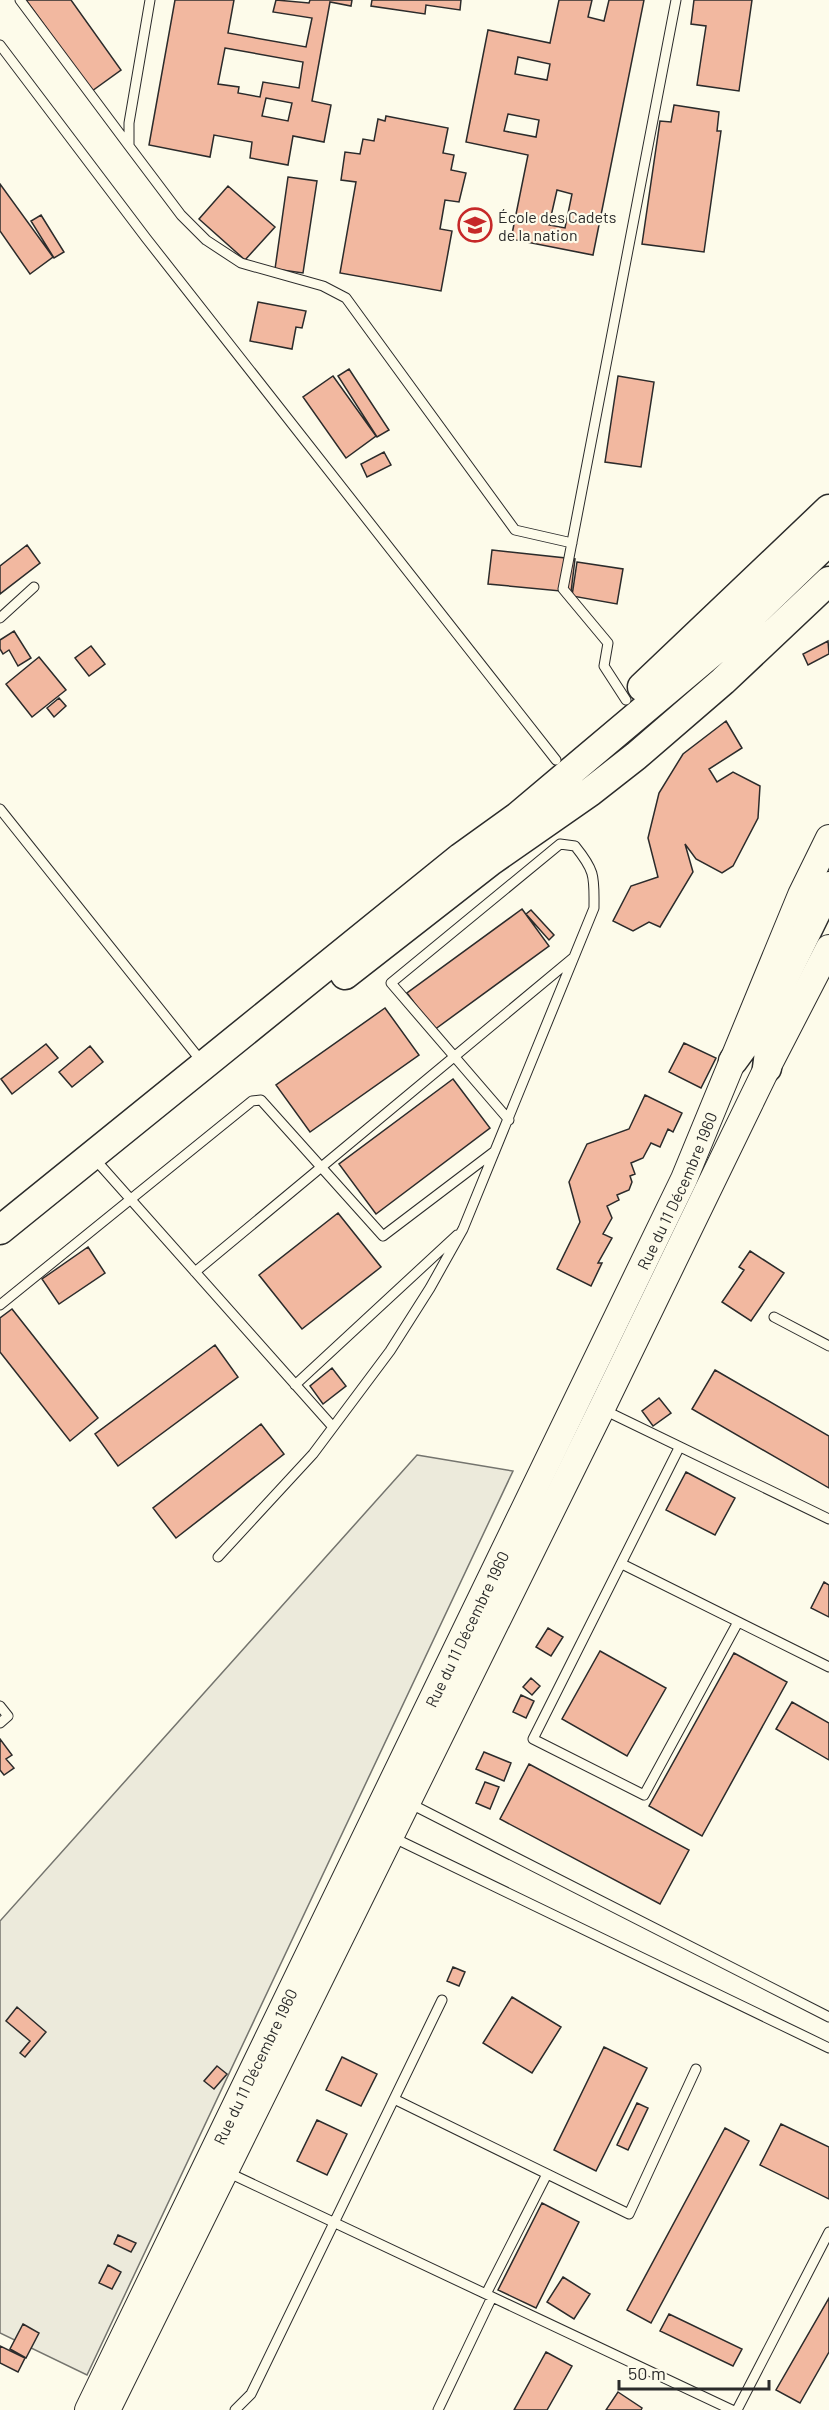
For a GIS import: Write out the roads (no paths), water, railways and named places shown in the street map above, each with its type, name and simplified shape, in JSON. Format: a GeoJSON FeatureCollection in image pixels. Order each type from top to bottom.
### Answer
{"type":"FeatureCollection","features":[{"type":"Feature","properties":{"kind":"main road"},"geometry":{"type":"LineString","coordinates":[[461,856],[512,801],[556,760],[650,680],[829,509]]}},
{"type":"Feature","properties":{"kind":"main road"},"geometry":{"type":"LineString","coordinates":[[0,1230],[461,856],[518,816],[721,645],[829,541]]}},
{"type":"Feature","properties":{"kind":"main road"},"geometry":{"type":"LineString","coordinates":[[491,861],[530,815],[714,664],[829,557]]}},
{"type":"Feature","properties":{"kind":"main road"},"geometry":{"type":"LineString","coordinates":[[0,1247],[491,861],[590,792],[680,719],[828,583]]}},
{"type":"Feature","properties":{"kind":"main road","name":"Rue du 11 Décembre 1960"},"geometry":{"type":"LineString","coordinates":[[88,2410],[684,1179],[801,895],[829,838]]}},
{"type":"Feature","properties":{"kind":"main road"},"geometry":{"type":"LineString","coordinates":[[733,1061],[765,1017],[829,886]]}},
{"type":"Feature","properties":{"kind":"main road"},"geometry":{"type":"LineString","coordinates":[[767,1068],[770,1044],[780,1009],[829,910]]}},
{"type":"Feature","properties":{"kind":"main road","name":"Rue du 11 Décembre 1960"},"geometry":{"type":"LineString","coordinates":[[107,2410],[602,1408],[767,1068],[829,948]]}},
{"type":"Feature","properties":{"kind":"lane"},"geometry":{"type":"LineString","coordinates":[[20,0],[181,215],[206,240],[241,263],[323,286],[346,298],[515,530],[572,543]]}},
{"type":"Feature","properties":{"kind":"lane"},"geometry":{"type":"LineString","coordinates":[[129,146],[129,123],[150,0]]}},
{"type":"Feature","properties":{"kind":"lane"},"geometry":{"type":"LineString","coordinates":[[626,700],[604,666],[608,642],[563,589],[676,0]]}},
{"type":"Feature","properties":{"kind":"lane"},"geometry":{"type":"LineString","coordinates":[[0,45],[146,238],[556,760]]}},
{"type":"Feature","properties":{"kind":"lane"},"geometry":{"type":"LineString","coordinates":[[0,618],[34,587]]}},
{"type":"Feature","properties":{"kind":"lane"},"geometry":{"type":"LineString","coordinates":[[0,808],[204,1065]]}},
{"type":"Feature","properties":{"kind":"lane"},"geometry":{"type":"LineString","coordinates":[[218,1557],[313,1454],[390,1351],[430,1288],[463,1229],[509,1120],[594,908],[594,874],[589,862],[575,846],[560,844],[391,983],[509,1120]]}},
{"type":"Feature","properties":{"kind":"lane"},"geometry":{"type":"LineString","coordinates":[[195,1272],[575,956]]}},
{"type":"Feature","properties":{"kind":"lane"},"geometry":{"type":"LineString","coordinates":[[0,1305],[252,1101],[261,1100],[383,1236],[497,1149]]}},
{"type":"Feature","properties":{"kind":"lane"},"geometry":{"type":"LineString","coordinates":[[101,1166],[333,1427]]}},
{"type":"Feature","properties":{"kind":"lane"},"geometry":{"type":"LineString","coordinates":[[295,1385],[463,1229]]}},
{"type":"Feature","properties":{"kind":"lane"},"geometry":{"type":"LineString","coordinates":[[774,1317],[829,1346]]}},
{"type":"Feature","properties":{"kind":"lane"},"geometry":{"type":"LineString","coordinates":[[602,1408],[679,1448],[829,1519]]}},
{"type":"Feature","properties":{"kind":"lane"},"geometry":{"type":"LineString","coordinates":[[679,1448],[533,1739],[644,1795],[738,1622]]}},
{"type":"Feature","properties":{"kind":"lane"},"geometry":{"type":"LineString","coordinates":[[622,1564],[829,1667]]}},
{"type":"Feature","properties":{"kind":"lane"},"geometry":{"type":"LineString","coordinates":[[0,1706],[8,1716],[0,1723]]}},
{"type":"Feature","properties":{"kind":"lane"},"geometry":{"type":"LineString","coordinates":[[407,1802],[829,2017]]}},
{"type":"Feature","properties":{"kind":"lane"},"geometry":{"type":"LineString","coordinates":[[390,1836],[415,1846],[829,2048]]}},
{"type":"Feature","properties":{"kind":"lane"},"geometry":{"type":"LineString","coordinates":[[235,2410],[251,2394],[442,2000]]}},
{"type":"Feature","properties":{"kind":"lane"},"geometry":{"type":"LineString","coordinates":[[394,2099],[629,2214],[696,2069]]}},
{"type":"Feature","properties":{"kind":"lane"},"geometry":{"type":"LineString","coordinates":[[225,2171],[732,2410]]}},
{"type":"Feature","properties":{"kind":"lane"},"geometry":{"type":"LineString","coordinates":[[438,2410],[547,2174]]}},
{"type":"Feature","properties":{"kind":"lane"},"geometry":{"type":"LineString","coordinates":[[737,2410],[829,2232]]}},
{"type":"Feature","properties":{"kind":"place","name":"École des Cadets de la nation"},"geometry":{"type":"Point","coordinates":[475,225]}}]}
